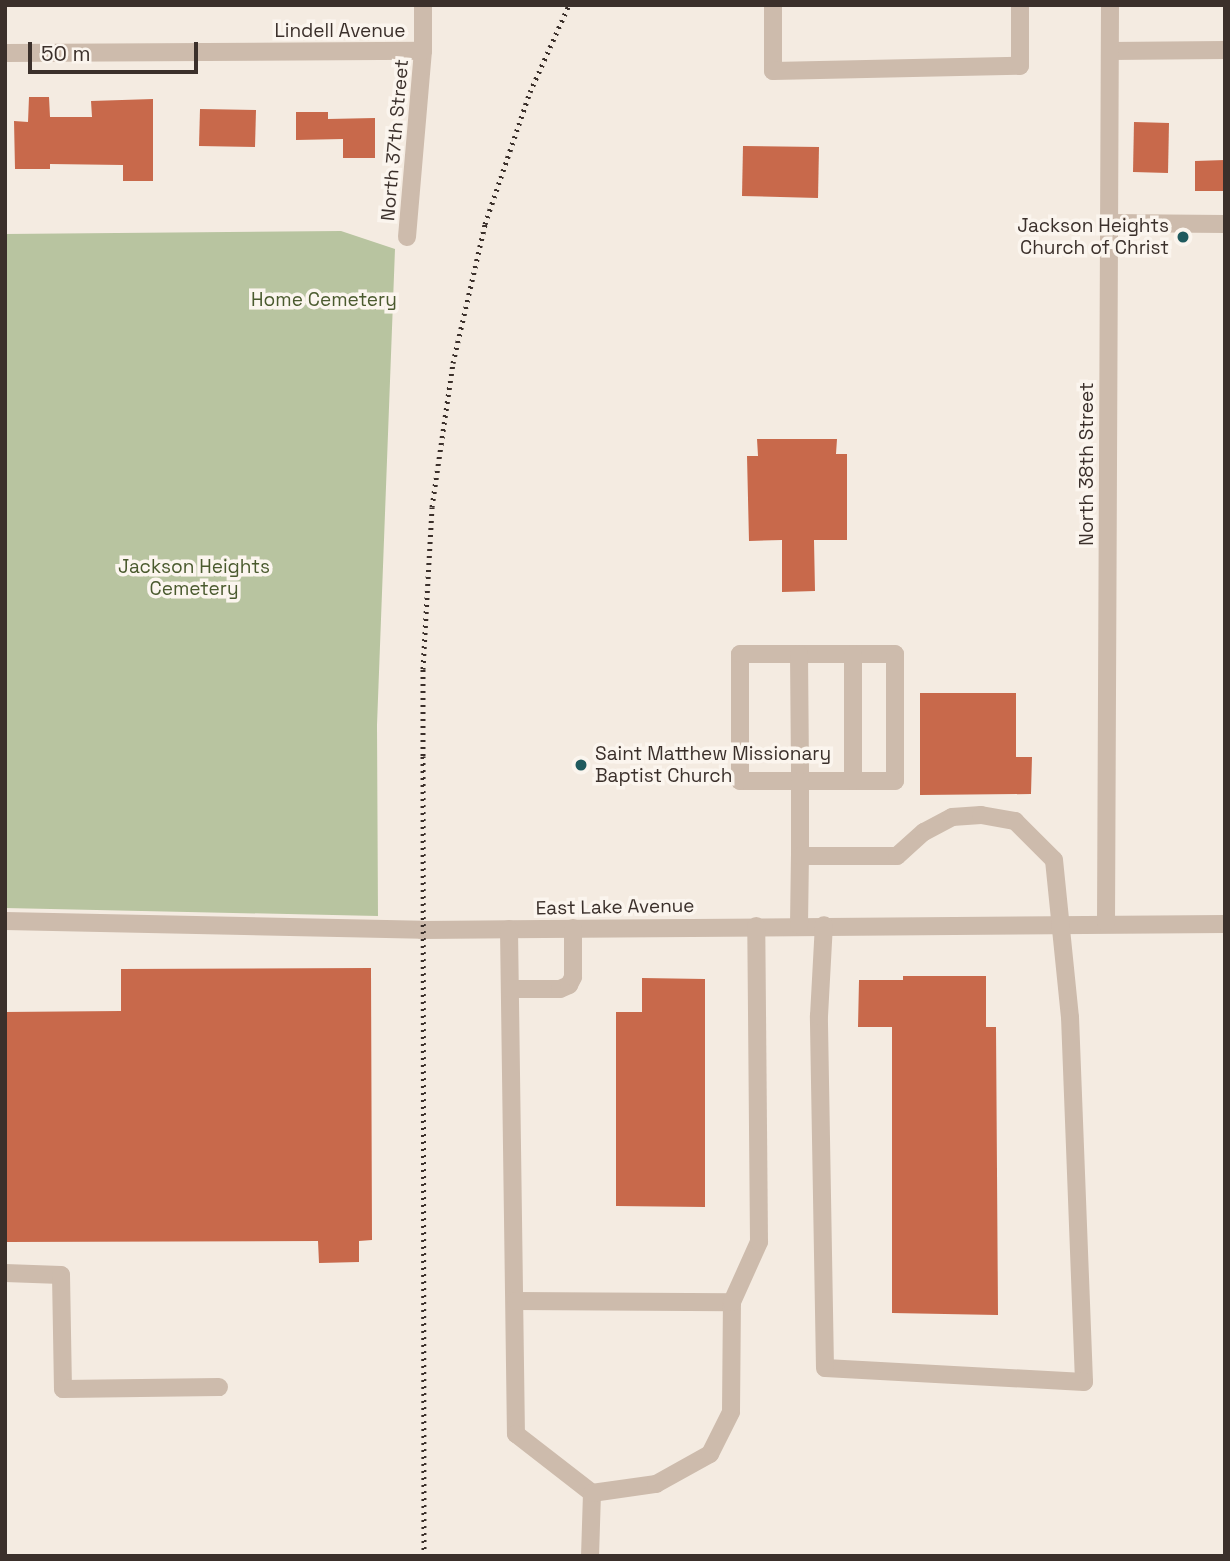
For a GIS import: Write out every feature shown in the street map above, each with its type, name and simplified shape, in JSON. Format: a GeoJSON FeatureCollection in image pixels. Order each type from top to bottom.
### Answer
{"type":"FeatureCollection","features":[{"type":"Feature","properties":{"kind":"street","name":"North 37th Street"},"geometry":{"type":"LineString","coordinates":[[407,237],[424,51],[424,5]]}},
{"type":"Feature","properties":{"kind":"street"},"geometry":{"type":"LineString","coordinates":[[773,5],[773,71],[1020,66],[1020,5]]}},
{"type":"Feature","properties":{"kind":"street","name":"North 38th Street"},"geometry":{"type":"LineString","coordinates":[[1106,923],[1110,5]]}},
{"type":"Feature","properties":{"kind":"street"},"geometry":{"type":"LineString","coordinates":[[1110,51],[1225,50]]}},
{"type":"Feature","properties":{"kind":"street","name":"Lindell Avenue"},"geometry":{"type":"LineString","coordinates":[[5,53],[424,51]]}},
{"type":"Feature","properties":{"kind":"street"},"geometry":{"type":"LineString","coordinates":[[1109,223],[1225,224]]}},
{"type":"Feature","properties":{"kind":"street"},"geometry":{"type":"LineString","coordinates":[[740,654],[799,654],[895,654],[895,780],[740,780],[740,654]]}},
{"type":"Feature","properties":{"kind":"street"},"geometry":{"type":"LineString","coordinates":[[799,654],[799,925]]}},
{"type":"Feature","properties":{"kind":"street"},"geometry":{"type":"LineString","coordinates":[[853,654],[853,780]]}},
{"type":"Feature","properties":{"kind":"street"},"geometry":{"type":"LineString","coordinates":[[800,856],[897,856],[924,832],[952,817],[981,814],[1015,821],[1054,860],[1070,1017],[1084,1382],[825,1368],[819,1016],[824,925]]}},
{"type":"Feature","properties":{"kind":"street","name":"East Lake Avenue"},"geometry":{"type":"LineString","coordinates":[[5,921],[509,929],[1225,924]]}},
{"type":"Feature","properties":{"kind":"street"},"geometry":{"type":"LineString","coordinates":[[509,929],[516,1434],[593,1493],[656,1484],[710,1454],[731,1412],[732,1302],[759,1242],[755,926]]}},
{"type":"Feature","properties":{"kind":"street"},"geometry":{"type":"LineString","coordinates":[[510,989],[560,989],[569,985],[573,977],[573,928]]}},
{"type":"Feature","properties":{"kind":"street"},"geometry":{"type":"LineString","coordinates":[[5,1273],[61,1275],[63,1389],[219,1387]]}},
{"type":"Feature","properties":{"kind":"street"},"geometry":{"type":"LineString","coordinates":[[516,1301],[732,1302]]}},
{"type":"Feature","properties":{"kind":"street"},"geometry":{"type":"LineString","coordinates":[[590,1556],[593,1493]]}},
{"type":"Feature","properties":{"kind":"green space","name":"Jackson Heights Cemetery"},"geometry":{"type":"Polygon","coordinates":[[[341,231],[395,249],[377,725],[378,916],[5,908],[5,234],[341,231]]]}},
{"type":"Feature","properties":{"kind":"building"},"geometry":{"type":"Polygon","coordinates":[[[29,97],[49,97],[50,117],[92,117],[91,101],[153,99],[153,181],[123,181],[123,165],[50,164],[50,169],[15,169],[14,121],[28,122],[29,97]]]}},
{"type":"Feature","properties":{"kind":"building"},"geometry":{"type":"Polygon","coordinates":[[[200,109],[256,110],[255,147],[199,146],[200,109]]]}},
{"type":"Feature","properties":{"kind":"building"},"geometry":{"type":"Polygon","coordinates":[[[296,112],[328,112],[328,119],[375,118],[375,158],[343,158],[343,139],[296,140],[296,112]]]}},
{"type":"Feature","properties":{"kind":"building"},"geometry":{"type":"Polygon","coordinates":[[[1134,122],[1169,123],[1168,173],[1133,172],[1134,122]]]}},
{"type":"Feature","properties":{"kind":"building"},"geometry":{"type":"Polygon","coordinates":[[[743,146],[819,147],[818,198],[742,196],[743,146]]]}},
{"type":"Feature","properties":{"kind":"building"},"geometry":{"type":"Polygon","coordinates":[[[1225,160],[1225,191],[1195,191],[1195,161],[1225,160]]]}},
{"type":"Feature","properties":{"kind":"building"},"geometry":{"type":"Polygon","coordinates":[[[757,439],[837,439],[836,454],[847,454],[847,540],[814,540],[815,591],[782,592],[782,540],[749,541],[747,456],[758,456],[757,439]]]}},
{"type":"Feature","properties":{"kind":"building"},"geometry":{"type":"Polygon","coordinates":[[[920,693],[1016,693],[1016,757],[1032,757],[1031,794],[920,795],[920,693]]]}},
{"type":"Feature","properties":{"kind":"building"},"geometry":{"type":"Polygon","coordinates":[[[371,968],[372,1240],[359,1241],[359,1262],[319,1263],[318,1241],[5,1242],[5,1012],[121,1011],[121,969],[371,968]]]}},
{"type":"Feature","properties":{"kind":"building"},"geometry":{"type":"Polygon","coordinates":[[[903,976],[986,976],[986,1027],[996,1027],[998,1315],[892,1313],[892,1027],[858,1027],[859,980],[903,980],[903,976]]]}},
{"type":"Feature","properties":{"kind":"building"},"geometry":{"type":"Polygon","coordinates":[[[642,978],[705,979],[705,1207],[616,1206],[616,1012],[642,1012],[642,978]]]}},
{"type":"Feature","properties":{"kind":"railway"},"geometry":{"type":"LineString","coordinates":[[424,1556],[423,669],[432,507],[453,363],[485,224],[530,92],[569,5]]}},
{"type":"Feature","properties":{"kind":"place","name":"Jackson Heights Church of Christ"},"geometry":{"type":"Point","coordinates":[1183,237]}},
{"type":"Feature","properties":{"kind":"place","name":"Saint Matthew Missionary Baptist Church"},"geometry":{"type":"Point","coordinates":[581,765]}},
{"type":"Feature","properties":{"kind":"park label","name":"Home Cemetery"},"geometry":{"type":"Point","coordinates":[324,300]}}]}
